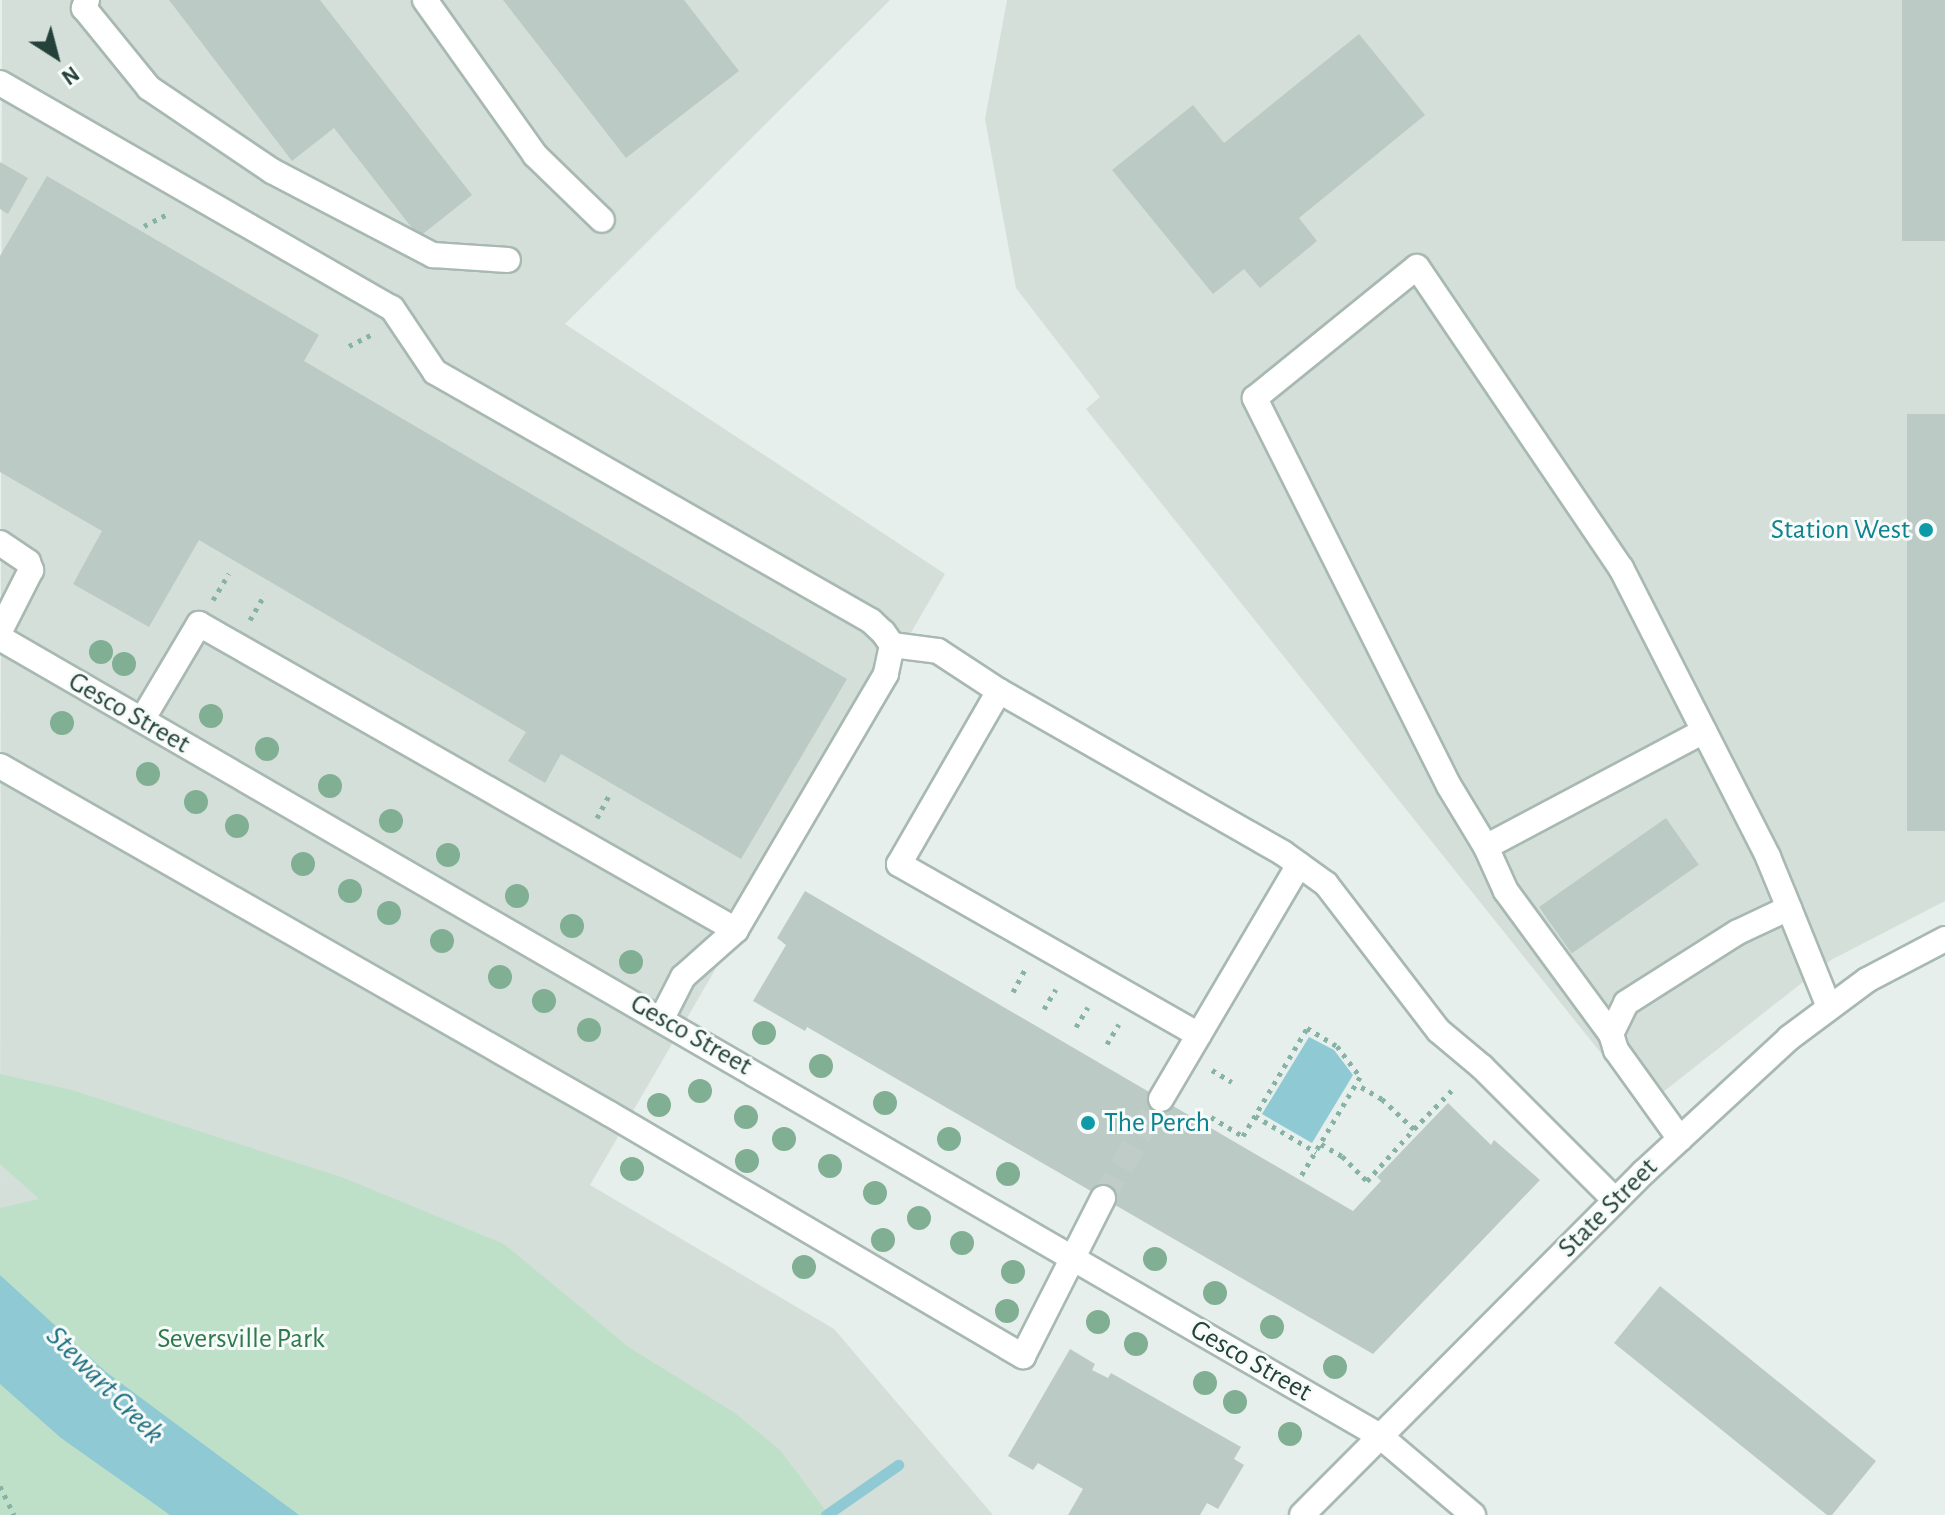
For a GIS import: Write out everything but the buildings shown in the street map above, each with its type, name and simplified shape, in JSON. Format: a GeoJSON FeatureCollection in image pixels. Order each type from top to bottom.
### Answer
{"type":"FeatureCollection","features":[{"type":"Feature","properties":{"kind":"street"},"geometry":{"type":"LineString","coordinates":[[87,0],[84,8],[149,88],[272,171],[433,255],[508,260]]}},
{"type":"Feature","properties":{"kind":"street"},"geometry":{"type":"LineString","coordinates":[[425,0],[535,155],[602,220]]}},
{"type":"Feature","properties":{"kind":"street"},"geometry":{"type":"LineString","coordinates":[[0,83],[375,298],[401,319],[435,372],[871,621],[892,645],[938,651],[999,691],[1299,865],[1326,884],[1439,1031],[1482,1067],[1615,1200]]}},
{"type":"Feature","properties":{"kind":"street"},"geometry":{"type":"LineString","coordinates":[[1680,1139],[1616,1050],[1611,1034],[1506,891],[1486,847],[1449,786],[1255,398],[1417,267],[1621,568],[1768,857],[1829,1007]]}},
{"type":"Feature","properties":{"kind":"street"},"geometry":{"type":"LineString","coordinates":[[0,543],[28,562],[31,570],[0,631]]}},
{"type":"Feature","properties":{"kind":"street"},"geometry":{"type":"LineString","coordinates":[[142,720],[199,624],[736,930]]}},
{"type":"Feature","properties":{"kind":"street","name":"Gesco Street"},"geometry":{"type":"LineString","coordinates":[[0,638],[662,1018],[1380,1436],[1473,1515]]}},
{"type":"Feature","properties":{"kind":"street"},"geometry":{"type":"LineString","coordinates":[[662,1018],[683,977],[736,930],[886,674],[892,645]]}},
{"type":"Feature","properties":{"kind":"street"},"geometry":{"type":"LineString","coordinates":[[999,691],[899,864],[1199,1035]]}},
{"type":"Feature","properties":{"kind":"street"},"geometry":{"type":"LineString","coordinates":[[1486,847],[1704,731]]}},
{"type":"Feature","properties":{"kind":"street"},"geometry":{"type":"LineString","coordinates":[[0,766],[610,1114],[1023,1356],[1103,1198]]}},
{"type":"Feature","properties":{"kind":"street"},"geometry":{"type":"LineString","coordinates":[[1161,1099],[1299,865]]}},
{"type":"Feature","properties":{"kind":"street"},"geometry":{"type":"LineString","coordinates":[[1611,1034],[1626,1003],[1738,932],[1789,908]]}},
{"type":"Feature","properties":{"kind":"street","name":"State Street"},"geometry":{"type":"LineString","coordinates":[[1302,1515],[1615,1200],[1789,1038],[1867,980],[1945,939]]}},
{"type":"Feature","properties":{"kind":"path"},"geometry":{"type":"LineString","coordinates":[[1211,1117],[1243,1136],[1307,1028],[1337,1046],[1360,1077],[1301,1176]]}},
{"type":"Feature","properties":{"kind":"path"},"geometry":{"type":"LineString","coordinates":[[1356,1084],[1382,1099],[1414,1129]]}},
{"type":"Feature","properties":{"kind":"path"},"geometry":{"type":"LineString","coordinates":[[1321,1144],[1342,1156],[1367,1181],[1454,1088]]}},
{"type":"Feature","properties":{"kind":"path"},"geometry":{"type":"LineString","coordinates":[[1255,1116],[1316,1152]]}},
{"type":"Feature","properties":{"kind":"path"},"geometry":{"type":"LineString","coordinates":[[0,1486],[14,1515]]}},
{"type":"Feature","properties":{"kind":"shaded area"},"geometry":{"type":"Polygon","coordinates":[[[2,0],[890,0],[565,324],[945,574],[590,1185],[834,1329],[993,1515],[717,1515],[0,1208],[2,0]]]}},
{"type":"Feature","properties":{"kind":"shaded area"},"geometry":{"type":"Polygon","coordinates":[[[1007,0],[1945,0],[1945,901],[1831,960],[1644,1107],[1086,409],[1100,397],[1016,288],[985,119],[1007,0]]]}},
{"type":"Feature","properties":{"kind":"green space","name":"Seversville Park"},"geometry":{"type":"Polygon","coordinates":[[[0,1074],[72,1090],[344,1178],[504,1244],[630,1348],[735,1413],[780,1450],[829,1515],[0,1515],[0,1208],[39,1199],[0,1164],[0,1074]]]}},
{"type":"Feature","properties":{"kind":"water"},"geometry":{"type":"Polygon","coordinates":[[[1309,1037],[1334,1050],[1353,1075],[1312,1143],[1262,1114],[1309,1037]]]}},
{"type":"Feature","properties":{"kind":"water","name":"Stewart Creek"},"geometry":{"type":"Polygon","coordinates":[[[0,1275],[106,1372],[299,1515],[170,1515],[61,1438],[0,1384],[0,1275]]]}},
{"type":"Feature","properties":{"kind":"waterway"},"geometry":{"type":"LineString","coordinates":[[826,1515],[898,1465]]}},
{"type":"Feature","properties":{"kind":"tunnel"},"geometry":{"type":"LineString","coordinates":[[1103,1198],[1161,1099]]}},
{"type":"Feature","properties":{"kind":"place","name":"Station West"},"geometry":{"type":"Point","coordinates":[1926,530]}},
{"type":"Feature","properties":{"kind":"place","name":"The Perch"},"geometry":{"type":"Point","coordinates":[1088,1123]}}]}
